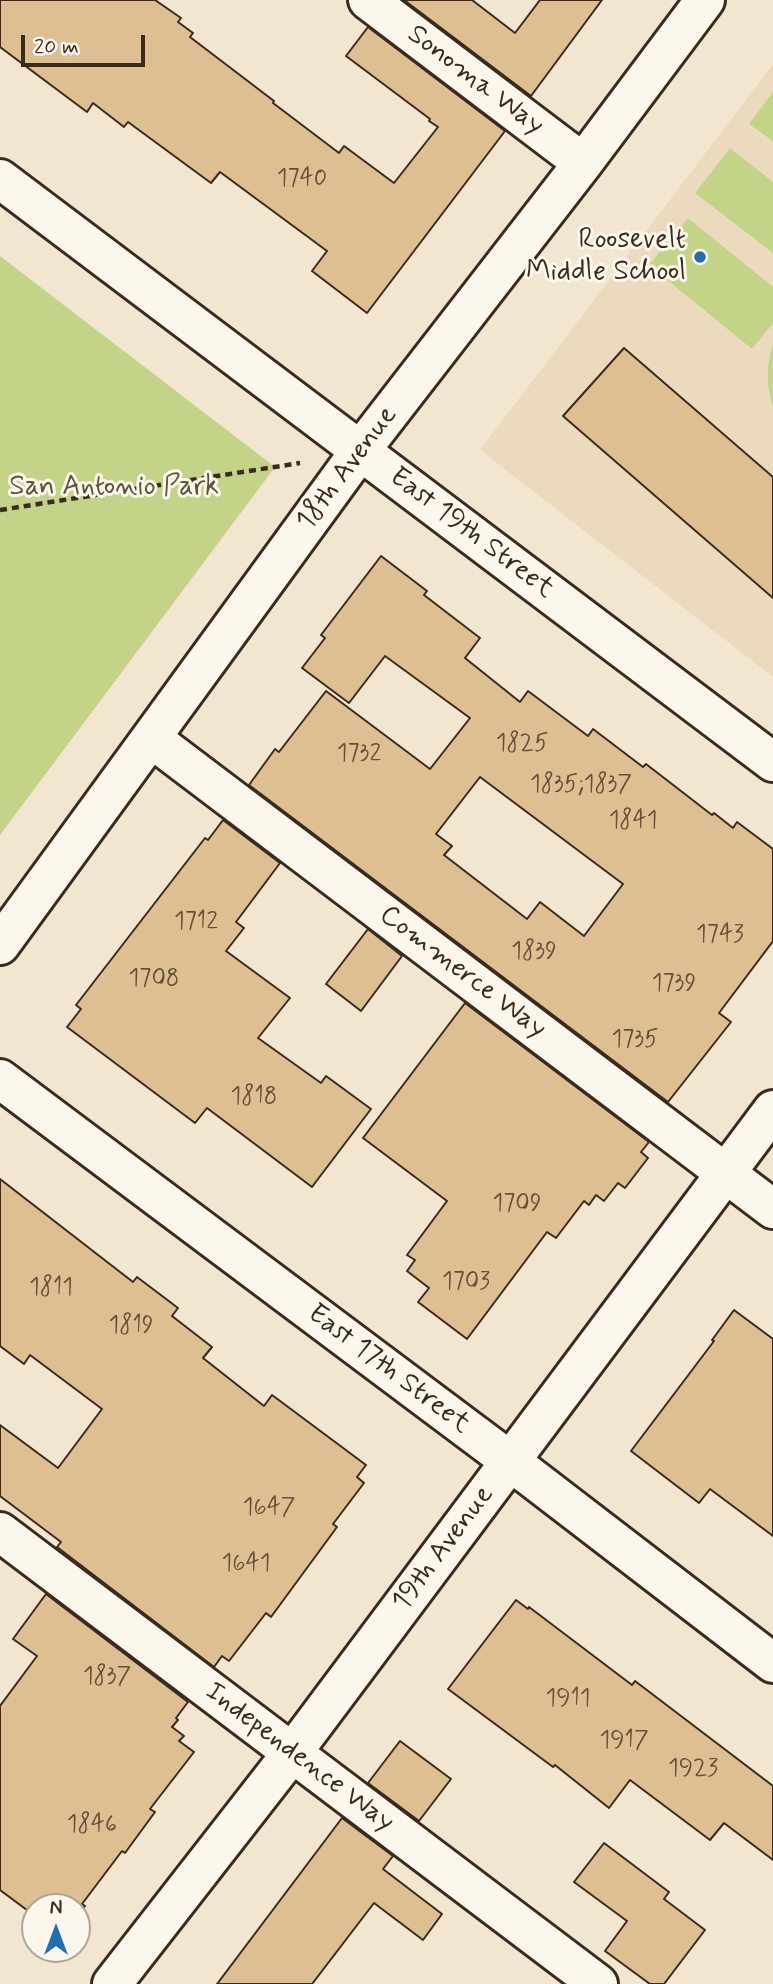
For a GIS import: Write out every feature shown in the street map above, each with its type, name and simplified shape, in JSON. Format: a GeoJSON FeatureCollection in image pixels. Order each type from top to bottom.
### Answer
{"type":"FeatureCollection","features":[{"type":"Feature","properties":{"kind":"street","name":"Sonoma Way"},"geometry":{"type":"LineString","coordinates":[[368,0],[583,163]]}},
{"type":"Feature","properties":{"kind":"street","name":"18th Avenue"},"geometry":{"type":"LineString","coordinates":[[0,945],[360,451],[583,163],[705,0]]}},
{"type":"Feature","properties":{"kind":"street","name":"East 19th Street"},"geometry":{"type":"LineString","coordinates":[[0,179],[773,762]]}},
{"type":"Feature","properties":{"kind":"street","name":"Commerce Way"},"geometry":{"type":"LineString","coordinates":[[151,738],[773,1209]]}},
{"type":"Feature","properties":{"kind":"street","name":"East 17th Street"},"geometry":{"type":"LineString","coordinates":[[0,1079],[510,1461],[773,1663]]}},
{"type":"Feature","properties":{"kind":"street","name":"19th Avenue"},"geometry":{"type":"LineString","coordinates":[[112,1984],[292,1753],[773,1110]]}},
{"type":"Feature","properties":{"kind":"street","name":"Independence Way"},"geometry":{"type":"LineString","coordinates":[[0,1532],[598,1984]]}},
{"type":"Feature","properties":{"kind":"path"},"geometry":{"type":"LineString","coordinates":[[0,510],[360,451]]}},
{"type":"Feature","properties":{"kind":"shaded area","name":"Roosevelt Middle School"},"geometry":{"type":"Polygon","coordinates":[[[773,64],[773,677],[480,450],[773,64]]]}},
{"type":"Feature","properties":{"kind":"green space"},"geometry":{"type":"Polygon","coordinates":[[[773,92],[773,141],[749,124],[773,92]]]}},
{"type":"Feature","properties":{"kind":"green space"},"geometry":{"type":"Polygon","coordinates":[[[730,148],[773,182],[773,253],[695,193],[730,148]]]}},
{"type":"Feature","properties":{"kind":"green space"},"geometry":{"type":"Polygon","coordinates":[[[688,218],[773,287],[773,323],[752,349],[649,265],[688,218]]]}},
{"type":"Feature","properties":{"kind":"green space","name":"San Antonio Park"},"geometry":{"type":"Polygon","coordinates":[[[0,256],[275,467],[0,835],[0,256]]]}},
{"type":"Feature","properties":{"kind":"green space"},"geometry":{"type":"Polygon","coordinates":[[[773,344],[773,407],[768,376],[773,344]]]}},
{"type":"Feature","properties":{"kind":"building"},"geometry":{"type":"Polygon","coordinates":[[[0,0],[155,0],[181,18],[178,22],[193,33],[190,37],[274,101],[273,103],[339,153],[344,146],[394,183],[438,127],[346,56],[368,27],[505,131],[367,313],[312,271],[327,251],[220,172],[211,183],[128,122],[124,127],[93,103],[87,112],[0,47],[0,0]]]}},
{"type":"Feature","properties":{"kind":"building"},"geometry":{"type":"Polygon","coordinates":[[[404,0],[472,0],[515,33],[540,0],[602,0],[531,96],[404,0]]]}},
{"type":"Feature","properties":{"kind":"building"},"geometry":{"type":"Polygon","coordinates":[[[624,348],[773,477],[773,598],[563,416],[624,348]]]}},
{"type":"Feature","properties":{"kind":"building"},"geometry":{"type":"Polygon","coordinates":[[[381,556],[427,591],[424,595],[480,638],[465,658],[520,702],[528,691],[588,736],[593,729],[643,767],[646,764],[712,815],[714,813],[733,828],[737,822],[773,849],[773,941],[719,1013],[731,1022],[668,1102],[249,785],[275,749],[279,752],[326,691],[430,769],[470,718],[385,656],[349,703],[302,668],[325,638],[321,635],[381,556]],[[480,777],[436,834],[452,846],[444,855],[527,919],[540,902],[584,936],[623,884],[480,777]]]}},
{"type":"Feature","properties":{"kind":"building"},"geometry":{"type":"Polygon","coordinates":[[[223,820],[280,863],[236,922],[244,928],[226,951],[290,998],[258,1038],[321,1083],[326,1076],[371,1109],[312,1187],[207,1108],[195,1123],[67,1027],[81,1009],[76,1005],[205,838],[208,840],[223,820]]]}},
{"type":"Feature","properties":{"kind":"building"},"geometry":{"type":"Polygon","coordinates":[[[368,929],[402,956],[361,1011],[326,984],[368,929]]]}},
{"type":"Feature","properties":{"kind":"building"},"geometry":{"type":"Polygon","coordinates":[[[465,1003],[649,1142],[641,1152],[648,1158],[625,1188],[618,1183],[604,1201],[596,1195],[589,1205],[584,1201],[556,1238],[547,1232],[467,1339],[418,1302],[429,1288],[407,1271],[415,1260],[407,1255],[447,1201],[363,1138],[465,1003]]]}},
{"type":"Feature","properties":{"kind":"building"},"geometry":{"type":"Polygon","coordinates":[[[0,1179],[133,1282],[137,1277],[178,1308],[172,1316],[212,1347],[203,1358],[264,1406],[272,1395],[366,1465],[357,1477],[364,1483],[333,1524],[337,1527],[271,1617],[266,1613],[229,1661],[222,1656],[214,1667],[57,1547],[61,1542],[0,1496],[0,1425],[58,1468],[102,1409],[30,1355],[24,1364],[0,1346],[0,1179]]]}},
{"type":"Feature","properties":{"kind":"building"},"geometry":{"type":"Polygon","coordinates":[[[734,1310],[773,1339],[773,1536],[710,1489],[699,1503],[631,1451],[714,1341],[712,1340],[734,1310]]]}},
{"type":"Feature","properties":{"kind":"building"},"geometry":{"type":"Polygon","coordinates":[[[46,1594],[188,1702],[172,1727],[184,1736],[179,1741],[194,1752],[150,1809],[155,1812],[125,1853],[122,1851],[90,1893],[21,1893],[21,1906],[0,1890],[0,1706],[37,1656],[13,1639],[46,1594]]]}},
{"type":"Feature","properties":{"kind":"building"},"geometry":{"type":"Polygon","coordinates":[[[516,1600],[632,1685],[635,1681],[773,1786],[773,1860],[724,1823],[710,1840],[630,1780],[609,1808],[555,1765],[553,1767],[448,1689],[516,1600]]]}},
{"type":"Feature","properties":{"kind":"building"},"geometry":{"type":"Polygon","coordinates":[[[400,1741],[451,1779],[419,1821],[368,1783],[400,1741]]]}},
{"type":"Feature","properties":{"kind":"building"},"geometry":{"type":"Polygon","coordinates":[[[342,1818],[393,1856],[383,1869],[442,1914],[423,1940],[374,1903],[312,1984],[217,1984],[342,1818]]]}},
{"type":"Feature","properties":{"kind":"building"},"geometry":{"type":"Polygon","coordinates":[[[604,1843],[669,1892],[664,1899],[705,1930],[664,1984],[650,1984],[605,1951],[627,1921],[574,1882],[604,1843]]]}},
{"type":"Feature","properties":{"kind":"place","name":"Roosevelt Middle School"},"geometry":{"type":"Point","coordinates":[700,257]}}]}
